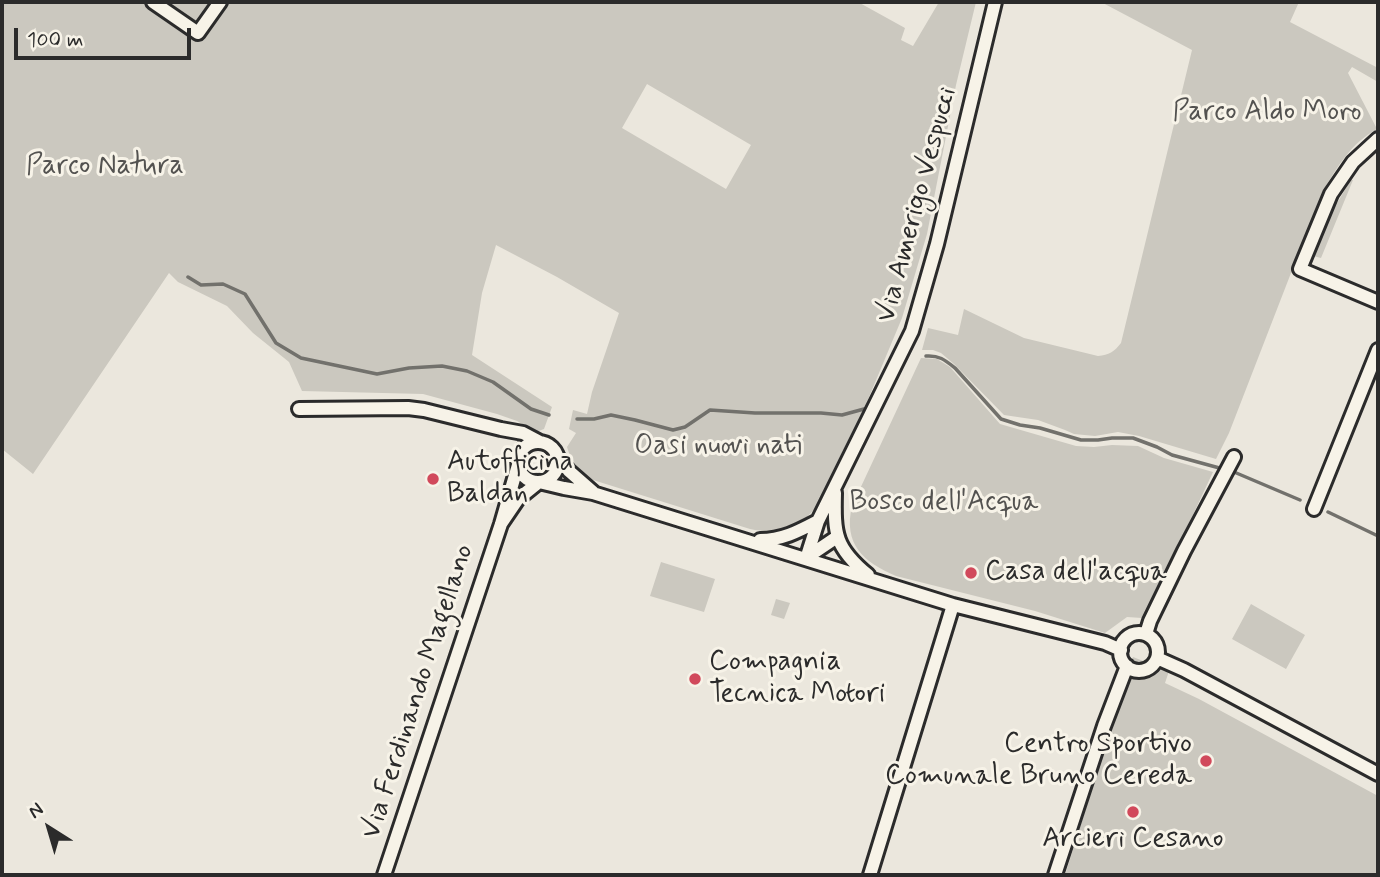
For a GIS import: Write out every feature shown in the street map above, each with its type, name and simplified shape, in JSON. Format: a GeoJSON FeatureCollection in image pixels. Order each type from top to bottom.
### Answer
{"type":"FeatureCollection","features":[{"type":"Feature","properties":{"kind":"street"},"geometry":{"type":"LineString","coordinates":[[153,2],[198,33],[220,2]]}},
{"type":"Feature","properties":{"kind":"street","name":"Via Amerigo Vespucci"},"geometry":{"type":"LineString","coordinates":[[806,559],[818,521],[912,331],[937,244],[995,2]]}},
{"type":"Feature","properties":{"kind":"street"},"geometry":{"type":"LineString","coordinates":[[1378,139],[1353,162],[1331,194],[1300,269],[1378,302]]}},
{"type":"Feature","properties":{"kind":"street"},"geometry":{"type":"LineString","coordinates":[[1314,509],[1378,350]]}},
{"type":"Feature","properties":{"kind":"street"},"geometry":{"type":"LineString","coordinates":[[299,409],[408,408],[523,433],[551,446],[569,471],[593,493]]}},
{"type":"Feature","properties":{"kind":"street"},"geometry":{"type":"LineString","coordinates":[[501,429],[513,440],[520,470],[528,479],[593,493],[953,605],[1105,643],[1121,650]]}},
{"type":"Feature","properties":{"kind":"street"},"geometry":{"type":"LineString","coordinates":[[519,459],[528,444],[540,442]]}},
{"type":"Feature","properties":{"kind":"street"},"geometry":{"type":"LineString","coordinates":[[539,482],[554,473],[557,456]]}},
{"type":"Feature","properties":{"kind":"street"},"geometry":{"type":"LineString","coordinates":[[1146,635],[1150,621],[1184,551],[1234,457]]}},
{"type":"Feature","properties":{"kind":"street","name":"Via Ferdinando Magellano"},"geometry":{"type":"LineString","coordinates":[[384,875],[501,524],[519,459]]}},
{"type":"Feature","properties":{"kind":"street","name":"Via Ferdinando Magellano"},"geometry":{"type":"LineString","coordinates":[[501,524],[518,499],[539,482]]}},
{"type":"Feature","properties":{"kind":"street"},"geometry":{"type":"LineString","coordinates":[[835,490],[834,522],[843,551],[853,563],[874,579]]}},
{"type":"Feature","properties":{"kind":"street"},"geometry":{"type":"LineString","coordinates":[[747,540],[776,540],[818,521]]}},
{"type":"Feature","properties":{"kind":"street"},"geometry":{"type":"LineString","coordinates":[[806,559],[837,537]]}},
{"type":"Feature","properties":{"kind":"street"},"geometry":{"type":"LineString","coordinates":[[870,875],[953,605]]}},
{"type":"Feature","properties":{"kind":"street"},"geometry":{"type":"LineString","coordinates":[[1146,635],[1151,637],[1157,647],[1157,658],[1150,667],[1138,671],[1127,666],[1121,656],[1121,650],[1129,636],[1146,635]]}},
{"type":"Feature","properties":{"kind":"street"},"geometry":{"type":"LineString","coordinates":[[1157,658],[1378,774]]}},
{"type":"Feature","properties":{"kind":"street"},"geometry":{"type":"LineString","coordinates":[[1055,875],[1104,726],[1127,666]]}},
{"type":"Feature","properties":{"kind":"green space"},"geometry":{"type":"Polygon","coordinates":[[[2,2],[858,2],[905,28],[901,40],[913,46],[939,2],[976,2],[956,85],[927,234],[902,318],[823,498],[808,516],[792,527],[773,531],[750,529],[593,480],[580,471],[573,463],[567,447],[576,433],[569,429],[573,410],[587,414],[619,313],[496,245],[482,293],[472,355],[552,407],[544,429],[536,432],[497,414],[423,394],[302,391],[289,362],[253,333],[227,306],[178,282],[169,273],[33,474],[2,449],[2,2]],[[647,84],[622,128],[726,189],[751,145],[647,84]]]}},
{"type":"Feature","properties":{"kind":"green space","name":"Parco Aldo Moro"},"geometry":{"type":"Polygon","coordinates":[[[1101,2],[1299,2],[1290,22],[1378,68],[1378,82],[1352,67],[1348,73],[1377,129],[1352,149],[1322,193],[1229,433],[1216,459],[1139,436],[1118,432],[1095,436],[1074,434],[1038,420],[1004,415],[941,353],[922,350],[928,328],[958,335],[964,309],[1024,338],[1098,356],[1111,352],[1121,343],[1192,50],[1101,2]]]}},
{"type":"Feature","properties":{"kind":"green space"},"geometry":{"type":"Polygon","coordinates":[[[1351,180],[1321,258],[1313,256],[1331,213],[1351,180]]]}},
{"type":"Feature","properties":{"kind":"green space","name":"Bosco dell'Acqua"},"geometry":{"type":"Polygon","coordinates":[[[921,358],[937,359],[950,367],[1000,424],[1076,446],[1138,446],[1164,458],[1213,472],[1142,618],[1127,617],[1105,633],[1035,611],[896,576],[874,565],[858,550],[850,531],[852,506],[921,358]]]}},
{"type":"Feature","properties":{"kind":"green space"},"geometry":{"type":"Polygon","coordinates":[[[661,562],[715,579],[704,612],[650,596],[661,562]]]}},
{"type":"Feature","properties":{"kind":"green space"},"geometry":{"type":"Polygon","coordinates":[[[776,599],[790,603],[784,619],[771,615],[776,599]]]}},
{"type":"Feature","properties":{"kind":"green space"},"geometry":{"type":"Polygon","coordinates":[[[1251,604],[1305,635],[1286,669],[1232,639],[1251,604]]]}},
{"type":"Feature","properties":{"kind":"green space","name":"Centro Sportivo Comunale Bruno Cereda"},"geometry":{"type":"Polygon","coordinates":[[[1133,657],[1169,671],[1165,683],[1378,796],[1378,875],[1065,875],[1133,657]]]}},
{"type":"Feature","properties":{"kind":"waterway"},"geometry":{"type":"LineString","coordinates":[[188,277],[201,285],[223,284],[245,294],[276,343],[301,358],[377,374],[442,366],[467,371],[493,382],[531,409],[549,415]]}},
{"type":"Feature","properties":{"kind":"waterway"},"geometry":{"type":"LineString","coordinates":[[926,356],[935,356],[955,368],[1001,419],[1081,440],[1133,438],[1172,455],[1234,472],[1300,500]]}},
{"type":"Feature","properties":{"kind":"waterway"},"geometry":{"type":"LineString","coordinates":[[577,419],[611,415],[673,430],[685,427],[710,410],[842,415],[864,409]]}},
{"type":"Feature","properties":{"kind":"waterway"},"geometry":{"type":"LineString","coordinates":[[1328,512],[1378,536]]}},
{"type":"Feature","properties":{"kind":"place","name":"Autofficina Baldan"},"geometry":{"type":"Point","coordinates":[433,479]}},
{"type":"Feature","properties":{"kind":"place","name":"Casa dell'acqua"},"geometry":{"type":"Point","coordinates":[971,573]}},
{"type":"Feature","properties":{"kind":"place","name":"Compagnia Tecnica Motori"},"geometry":{"type":"Point","coordinates":[695,679]}},
{"type":"Feature","properties":{"kind":"place","name":"Centro Sportivo Comunale Bruno Cereda"},"geometry":{"type":"Point","coordinates":[1206,761]}},
{"type":"Feature","properties":{"kind":"place","name":"Arcieri Cesano"},"geometry":{"type":"Point","coordinates":[1133,812]}},
{"type":"Feature","properties":{"kind":"park label","name":"Parco Natura"},"geometry":{"type":"Point","coordinates":[105,167]}},
{"type":"Feature","properties":{"kind":"park label","name":"Oasi nuovi nati"},"geometry":{"type":"Point","coordinates":[718,447]}}]}
